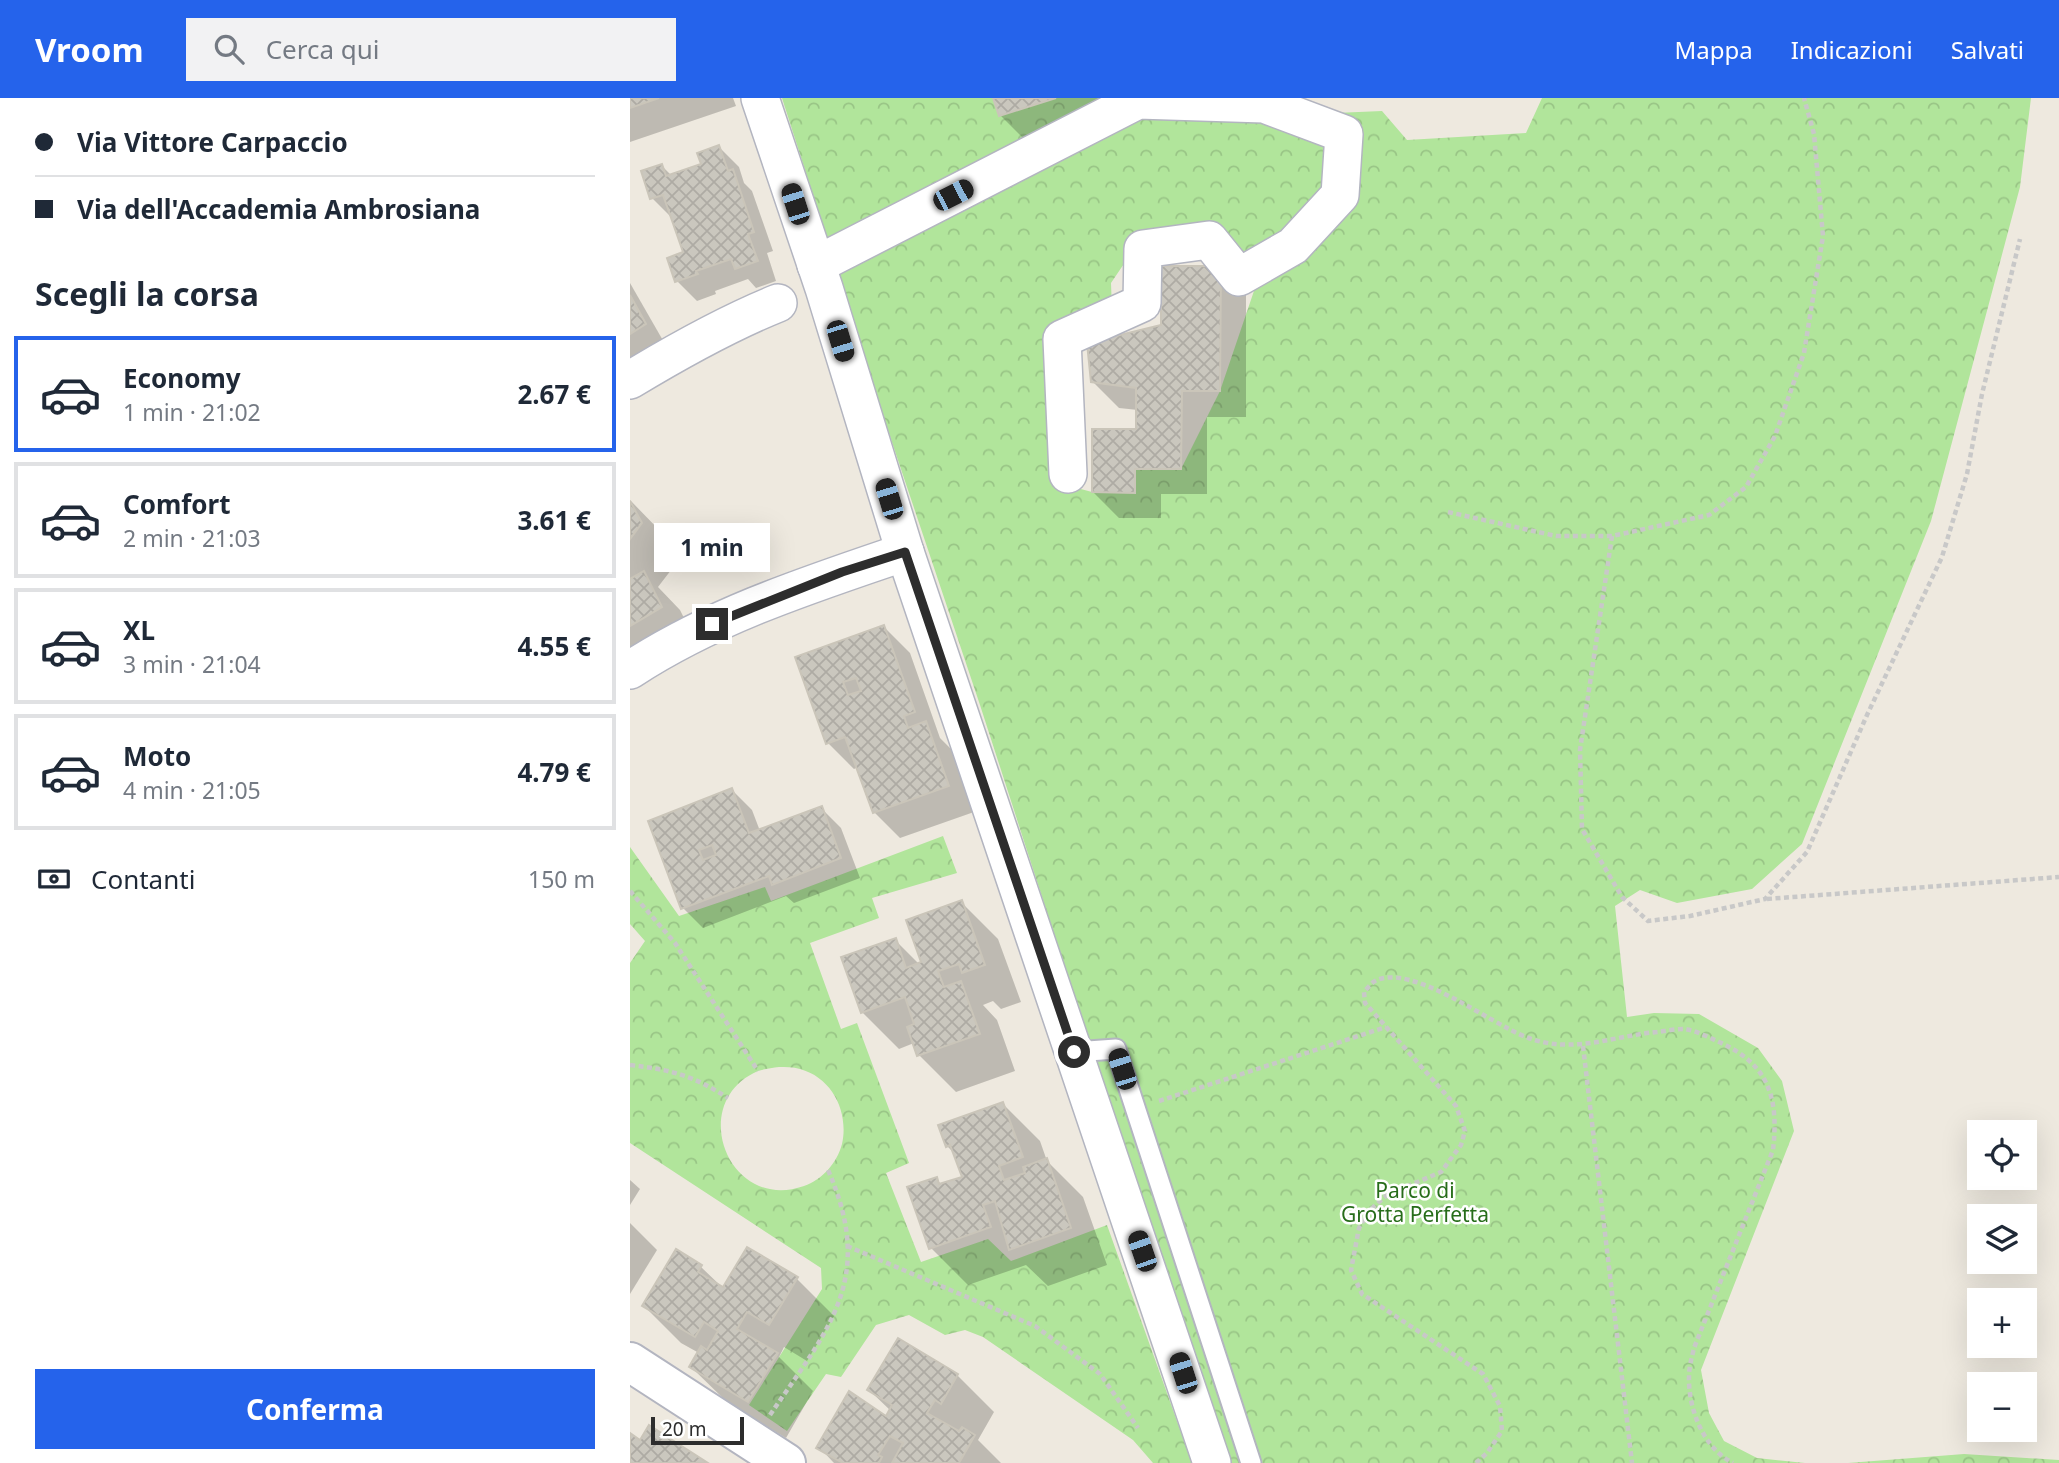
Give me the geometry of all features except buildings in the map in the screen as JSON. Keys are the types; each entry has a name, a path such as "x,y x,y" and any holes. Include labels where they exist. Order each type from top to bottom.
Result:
{"street":[{"path":"760,98 816,265 905,552 1212,1463"},
{"path":"816,265 1139,99 1264,104 1344,134 1340,195 1293,246 1239,277 1209,240 1143,249 1142,303 1062,339 1068,474"},
{"path":"630,380 730,323 778,303"},
{"path":"630,670 660,650 725,618 842,572 905,552"},
{"path":"630,1362 786,1463"}],"lane":[{"path":"1074,1052 1116,1049 1251,1463"}],"path":[{"path":"1448,512 1556,536 1612,536 1709,515 1746,487 1776,436 1804,353 1823,236 1814,134 1804,98"},
{"path":"1765,899 1807,852 1867,715 1942,558 1967,474 1982,394 2020,239"},
{"path":"1612,536 1580,750 1582,830 1622,897 1648,921 1690,916 1765,899 2059,877"},
{"path":"630,891 675,943 758,1071"},
{"path":"1476,1463 1487,1453 1502,1431 1500,1406 1483,1374 1362,1294 1351,1270 1359,1228 1370,1210 1387,1195 1441,1172 1461,1145 1465,1132 1456,1106 1365,1003 1364,992 1376,980 1406,979 1423,983 1527,1038 1583,1046 1684,1029 1739,1051 1762,1073 1772,1100 1775,1126 1773,1150 1694,1348 1689,1376 1691,1398 1704,1436 1720,1456 1733,1463"},
{"path":"1135,1109 1386,1027"},
{"path":"1583,1046 1632,1463"},
{"path":"630,1065 666,1069 697,1079 728,1098"},
{"path":"753,1441 824,1336 845,1286 847,1246 842,1210 828,1170"},
{"path":"847,1246 1035,1326 1100,1374 1138,1428"}],"green space":[{"path":"782,98 993,98 999,116 1056,98 1122,98 829,245"},
{"name":"Parco di Grotta Perfetta","path":"1542,98 2031,98 2020,187 1931,521 1802,844 1752,889 1677,903 1640,890 1615,906 1627,1017 1654,1013 1699,1014 1758,1048 1782,1081 1794,1131 1701,1370 1709,1413 1724,1441 1757,1458 1805,1463 1225,1463 980,705 835,272 1135,113 1264,112 1337,137 1336,193 1235,266 1140,240 1111,283 1112,310 1054,339 1062,484 1092,492 1135,493 1135,469 1181,469 1220,391 1256,285 1344,197 1335,113 1382,111 1407,140 1526,133"},
{"path":"943,836 957,873 872,898 879,918 810,943 841,1029 857,1023 909,1163 886,1173 921,1262 988,1239 1011,1261 1107,1225 1192,1463 1153,1463 1133,1440 983,1337 965,1330 945,1335 909,1315 876,1325 841,1377 826,1374 787,1431 749,1405 822,1289 821,1268 630,1143 630,963 645,941 630,924 630,847 679,916 765,887 771,901","holes":["781,1067 797,1068 812,1074 830,1089 840,1109 844,1132 836,1158 823,1175 804,1186 777,1190 755,1184 737,1170 726,1150 721,1128 724,1106 736,1086 758,1071"]},
{"path":"1964,1454 2059,1460 2059,1463 1848,1463"}],"route":[{"path":"712,624 842,572 905,552 1074,1052"}]}
